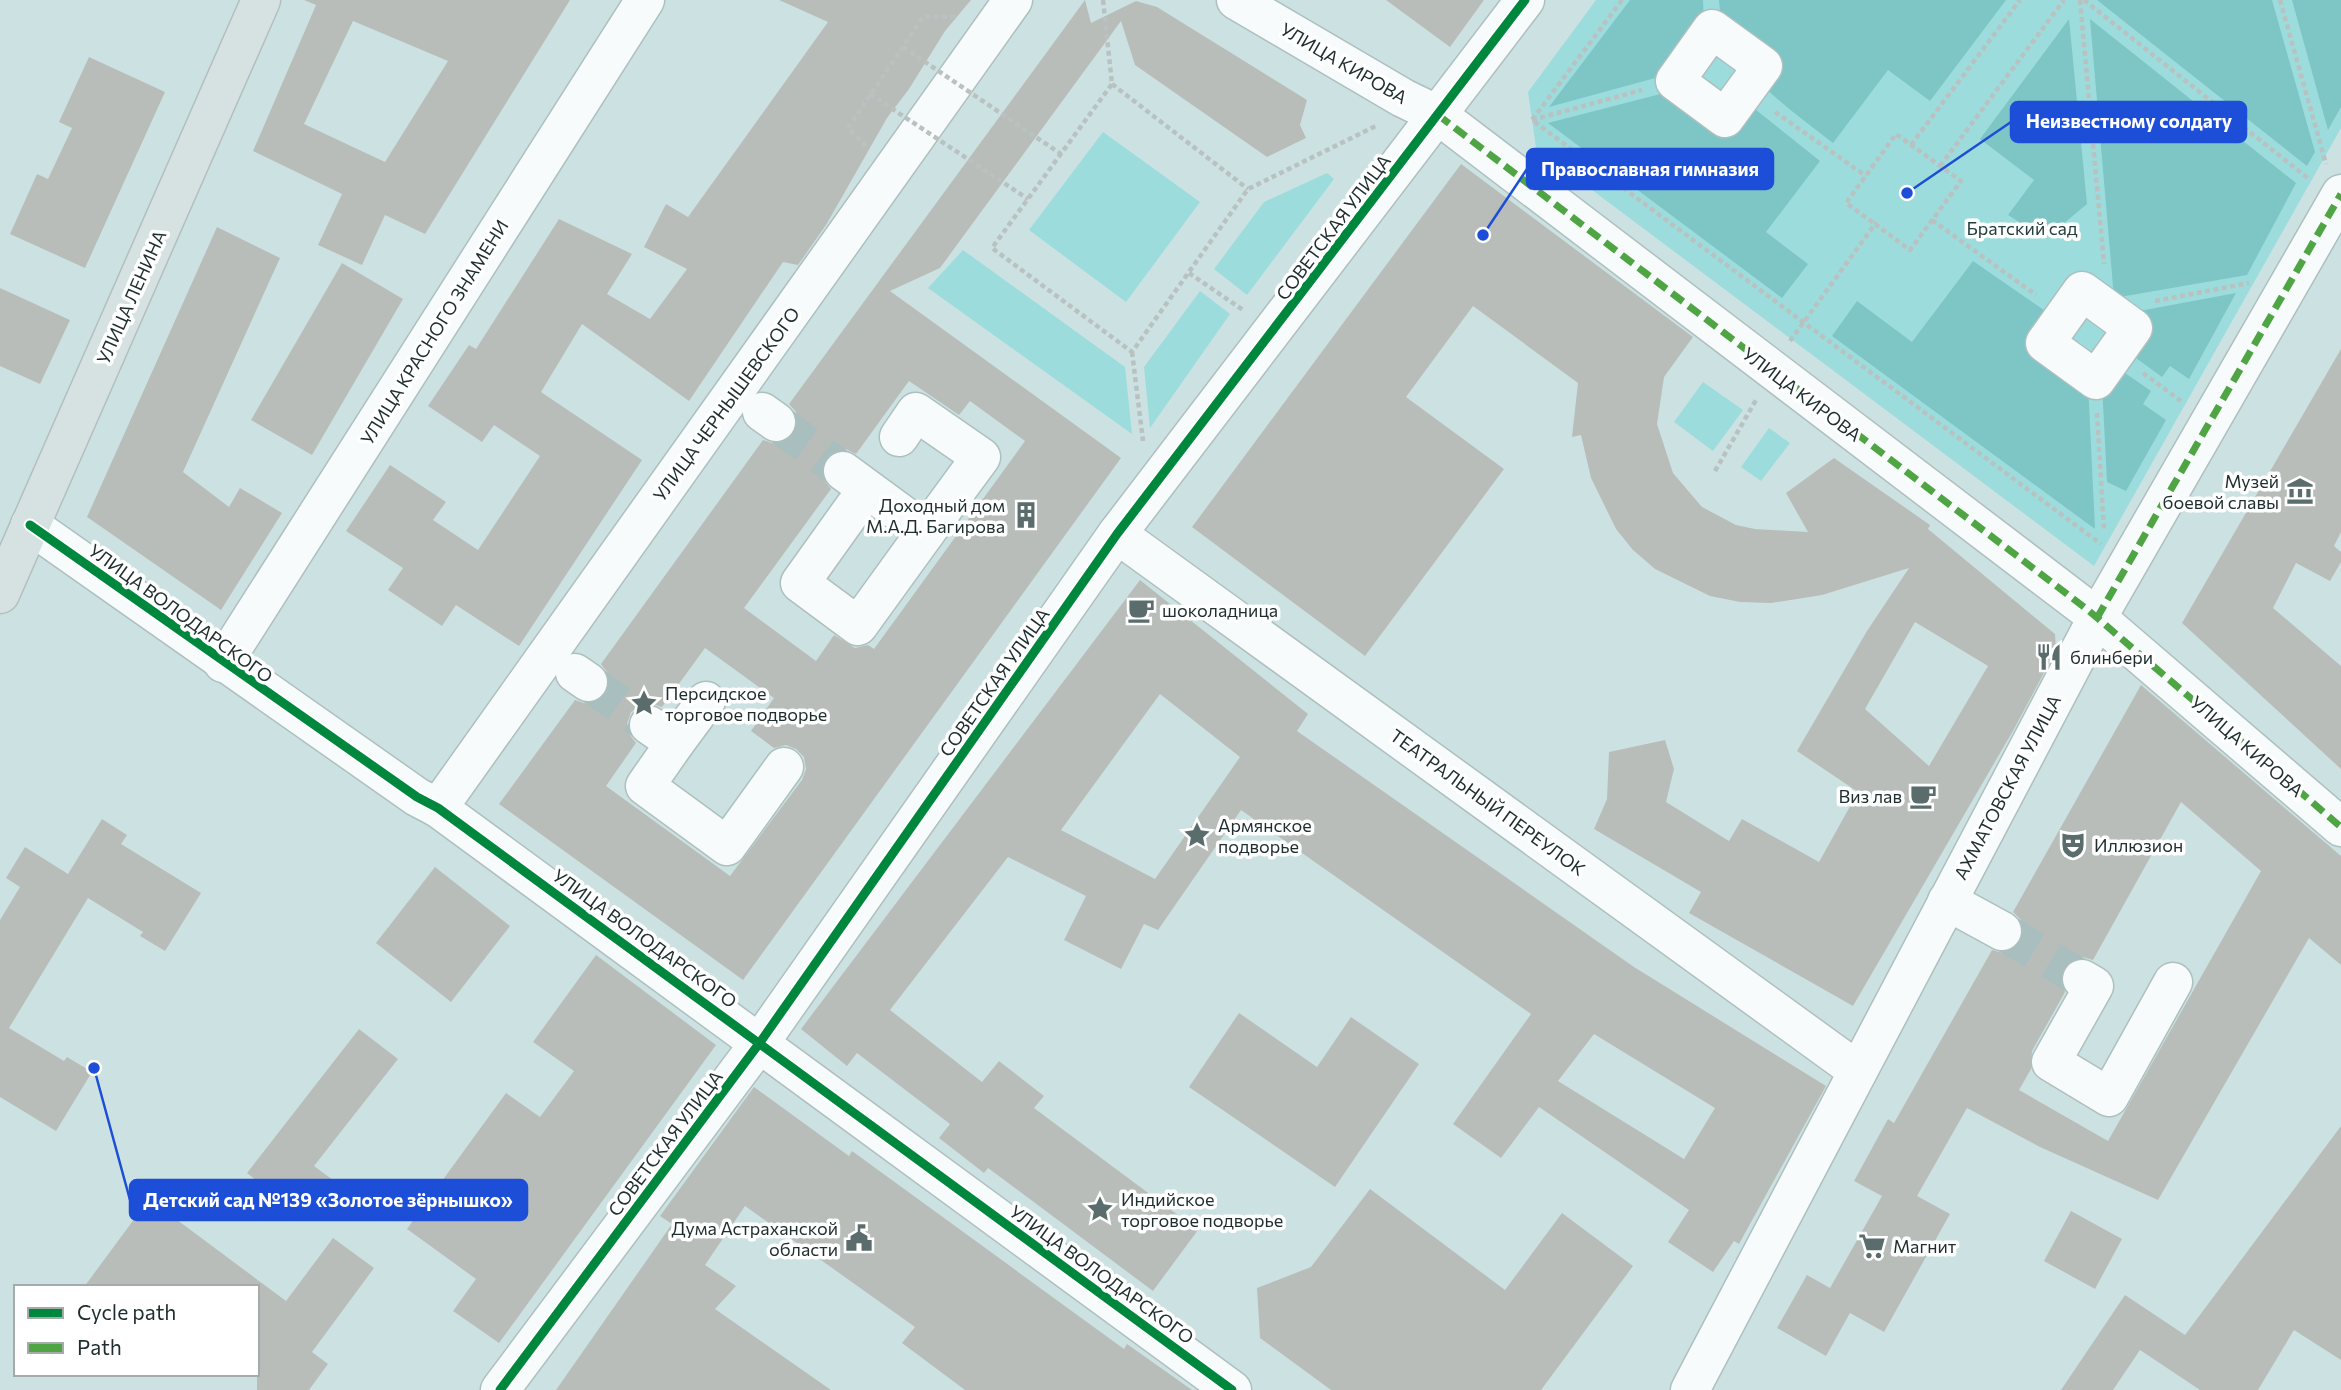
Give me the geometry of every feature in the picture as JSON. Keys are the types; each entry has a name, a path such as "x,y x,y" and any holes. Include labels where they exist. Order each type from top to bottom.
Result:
{"main road":[{"name":"УЛИЦА ЛЕНИНА","path":"0,594 261,0"}],"street":[{"name":"УЛИЦА КРАСНОГО ЗНАМЕНИ","path":"223,663 645,0"},
{"name":"УЛИЦА ЧЕРНЫШЕВСКОГО","path":"439,808 1013,0"},
{"name":"УЛИЦА КИРОВА","path":"1236,0 1403,98 1438,115 1782,356 2097,618 2341,827"},
{"name":"СОВЕТСКАЯ УЛИЦА","path":"500,1390 761,1041 1117,534 1525,0"},
{"path":"1712,29 1763,66 1725,118 1675,82 1712,29"},
{"name":"АХМАТОВСКАЯ УЛИЦА","path":"1690,1390 2097,618 2339,197"},
{"path":"2082,291 2133,328 2105,366 2045,344 2064,316 2082,291"},
{"path":"898,437 916,412 981,457 858,626 800,583 849,489 926,532"},
{"name":"УЛИЦА ВОЛОДАРСКОГО","path":"30,525 223,663 417,797 439,808 761,1041 1232,1390"},
{"name":"ТЕАТРАЛЬНЫЙ ПЕРЕУЛОК","path":"1117,534 1858,1071"},
{"path":"706,701 662,734 645,786 727,846 784,767"},
{"path":"1947,901 2002,931"},
{"path":"2082,979 2094,986 2050,1062 2109,1097 2173,982"}],"path":[{"path":"1103,0 1112,84 992,248 1132,352"},
{"path":"1532,120 1622,0"},
{"path":"1911,145 2020,0"},
{"path":"1940,166 2064,0"},
{"path":"2082,0 2339,197"},
{"path":"2082,0 2108,310 2295,274"},
{"path":"2280,0 2339,197"},
{"path":"848,128 923,17 963,17"},
{"path":"903,47 1061,154"},
{"path":"1532,120 1675,82"},
{"path":"1112,84 1248,189"},
{"path":"1745,91 1866,176"},
{"path":"870,94 1028,199"},
{"path":"1144,454 1132,352 1248,189 1387,120"},
{"path":"1532,120 2105,547 2105,366 2210,422"},
{"path":"1896,134 1911,145 1961,181 1910,250 1846,203 1896,134"},
{"path":"1932,220 2064,316"},
{"path":"1715,471 1803,323 1875,224"},
{"path":"1189,273 1250,315"}],"green space":[{"name":"Братский сад","path":"1596,0 2341,0 2341,128 2094,566 1536,148 1528,92"},
{"path":"1103,132 1200,202 1126,302 1029,230"},
{"path":"1327,173 1334,179 1247,295 1214,269 1264,202"},
{"path":"963,250 1125,367 1132,434 928,288"},
{"path":"1200,291 1230,314 1150,428 1144,367"},
{"path":"1703,382 1743,410 1713,451 1674,422"},
{"path":"1769,428 1790,443 1761,481 1741,467"}],"shaded area":[{"path":"1630,0 1703,0 1704,26 1670,74 1549,107"},
{"path":"1719,0 2006,0 1930,101 1888,70 1833,143 1777,99 1744,64 1731,45"},
{"path":"2097,0 2272,0 2315,152 2307,166"},
{"path":"2292,0 2341,0 2341,107 2328,130"},
{"path":"2069,19 2087,204 2045,239 2008,215 2034,180 1980,139"},
{"path":"2090,19 2296,183 2247,275 2114,298"},
{"path":"1672,91 1746,102 1820,161 1766,232 1808,264 1782,298 1548,123"},
{"path":"1973,261 2054,317 2088,383 2095,529 1832,336 1857,301 1912,342"},
{"path":"2236,293 2189,379 2170,366 2162,377 2125,350 2123,314"},
{"path":"2115,366 2151,391 2143,404 2166,420 2126,491 2107,482 2102,384"}],"building":[{"path":"304,0 570,0 425,234 385,215 362,265 318,245 342,194 253,151 316,5","holes":["353,21 448,61 385,162 304,124"]},
{"path":"779,0 971,0 945,31 909,89 887,118 826,225 798,265 783,262 689,401 582,324 541,392 642,460 519,646 456,605 442,626 388,590 403,568 346,531 390,465 446,502 433,520 478,550 540,456 494,425 482,442 428,406 469,345 476,349 559,219 632,254 607,294 650,319 687,269 644,247 666,204 688,217 828,22"},
{"path":"1085,0 1091,23 1136,1 1157,7 1307,100 1300,125 1306,138 1267,157 1135,65 1121,21 940,268 890,291 1121,458 743,980 499,804 575,700 587,704 606,695 610,683 601,664 763,440 775,444 784,442 793,435 798,423 796,412 789,404","holes":["909,381 959,415 970,401 1025,441 874,649 868,645 855,648 834,635 816,661 744,608 831,489 823,479 821,468 825,459 835,451 846,449 856,454","705,648 774,698 751,731 774,748 786,745 796,749 804,757 806,769 802,780 730,876 606,786 636,743 627,724 631,712 650,703 662,707"]},
{"path":"1386,0 1484,0 1450,47"},
{"path":"89,57 165,92 85,268 10,234 37,174 48,179 72,128 59,122"},
{"path":"1461,164 1693,337 1664,377 1657,424 1673,473 1702,507 1736,525 1755,529 1808,532 1786,493 1834,458 1930,525 1928,529 2055,634 2056,650 2014,729 1853,1006 1689,913 1701,892 1594,829 1607,799 1609,752 1665,740 1674,769 1666,802 1729,841 1742,819 1819,862 1858,792 1797,751 1867,631 1909,568 1822,595 1771,603 1740,602 1710,596 1655,569 1633,550 1616,529 1591,478 1581,435 1572,437 1578,383 1473,306 1406,397 1504,469 1365,656 1192,527","holes":["1915,622 1988,666 1929,766 1865,709"]},
{"path":"217,227 280,258 183,472 229,507 240,488 282,513 221,610 87,517"},
{"path":"342,263 403,299 312,455 251,420"},
{"path":"0,288 70,320 40,384 0,366"},
{"path":"2341,349 2341,532 2334,546 2341,552 2341,562 2330,581 2296,563 2273,608 2341,666 2341,769 2182,623"},
{"path":"1140,580 1308,714 1297,731 1634,967 1826,1086 1739,1244 1734,1241 1713,1272 1668,1242 1689,1210 1539,1107 1501,1158 1453,1124 1531,1014 1241,810 1158,930 1144,924 1121,969 1064,940 1086,896 1008,857 890,1010 982,1082 999,1061 1044,1096 1034,1108 1198,1230 1153,1291 988,1168 984,1173 939,1138 950,1124 857,1053 847,1066 801,1029","holes":["1160,694 1240,757 1155,879 1061,830","1594,1034 1715,1108 1684,1159 1558,1081"]},
{"path":"2141,685 2341,856 2341,965 2309,938 2158,1200 2040,1147 1967,1108 1917,1196 1950,1214 1884,1332 1850,1313 1826,1356 1777,1328 1807,1275 1830,1288 1882,1196 1854,1181 1888,1119 1894,1123 1992,950 2003,953 2013,950 2021,942 2024,930 2021,920 2013,912","holes":["2181,802 2261,871 2108,1141 2019,1090 2031,1069 2032,1051 2065,992 2060,980 2063,969 2072,960 2083,957 2093,960"]},
{"path":"102,819 127,835 121,844 201,893 165,951 140,936 143,932 88,898 9,1028 64,1061 67,1057 92,1072 56,1131 0,1097 0,920 20,887 6,878 25,847 68,874"},
{"path":"435,867 510,926 451,1002 376,943"},
{"path":"596,955 716,1045 499,1343 453,1311 476,1279 407,1229 506,1093 540,1117 574,1071 533,1042"},
{"path":"1239,1013 1317,1067 1351,1017 1419,1064 1335,1187 1189,1087"},
{"path":"359,1029 398,1059 314,1166 337,1183 308,1220 247,1173"},
{"path":"754,1087 849,1156 852,1151 1124,1349 1127,1344 1192,1390 965,1390 902,1343 915,1327 745,1206 705,1265 736,1286 715,1309 831,1390 556,1390 672,1224 660,1216"},
{"path":"2341,1126 2341,1360 2294,1330 2258,1390 2200,1390 2140,1350 2113,1390 2061,1390 2125,1295 2185,1335"},
{"path":"1370,1189 1505,1290 1562,1213 1633,1266 1541,1390 1331,1390 1260,1338 1257,1288 1311,1267"},
{"path":"149,1199 286,1301 333,1238 374,1268 312,1352 328,1364 309,1390 257,1390 259,1285 85,1285"},
{"path":"2071,1211 2122,1239 2095,1289 2044,1261"}],"tunnel":[{"path":"776,422 843,471"},
{"path":"588,682 649,725"},
{"path":"2002,931 2082,979"}],"marked path":[{"path":"1438,115 2088,610 2341,827"},
{"path":"2097,618 2341,194"}],"cycle path":[{"path":"500,1390 761,1041 1117,534 1525,0"},
{"path":"30,525 417,797 438,808 1232,1390"}],"place":[{"name":"Неизвестному солдату","path":"1907,193"},
{"name":"Православная гимназия","path":"1483,235"},
{"name":"Музей боевой славы","path":"2300,491"},
{"name":"Доходный дом М.А.Д. Багирова","path":"1026,515"},
{"name":"шоколадница","path":"1141,610"},
{"name":"блинбери","path":"2049,657"},
{"name":"Персидское торговое подворье","path":"644,703"},
{"name":"Виз лав","path":"1923,796"},
{"name":"Армянское подворье","path":"1197,835"},
{"name":"Иллюзион","path":"2073,845"},
{"name":"Детский сад №139 «Золотое зёрнышко»","path":"94,1068"},
{"name":"Индийское торговое подворье","path":"1100,1209"},
{"name":"Дума Астраханской области","path":"859,1238"},
{"name":"Магнит","path":"1872,1246"}]}
